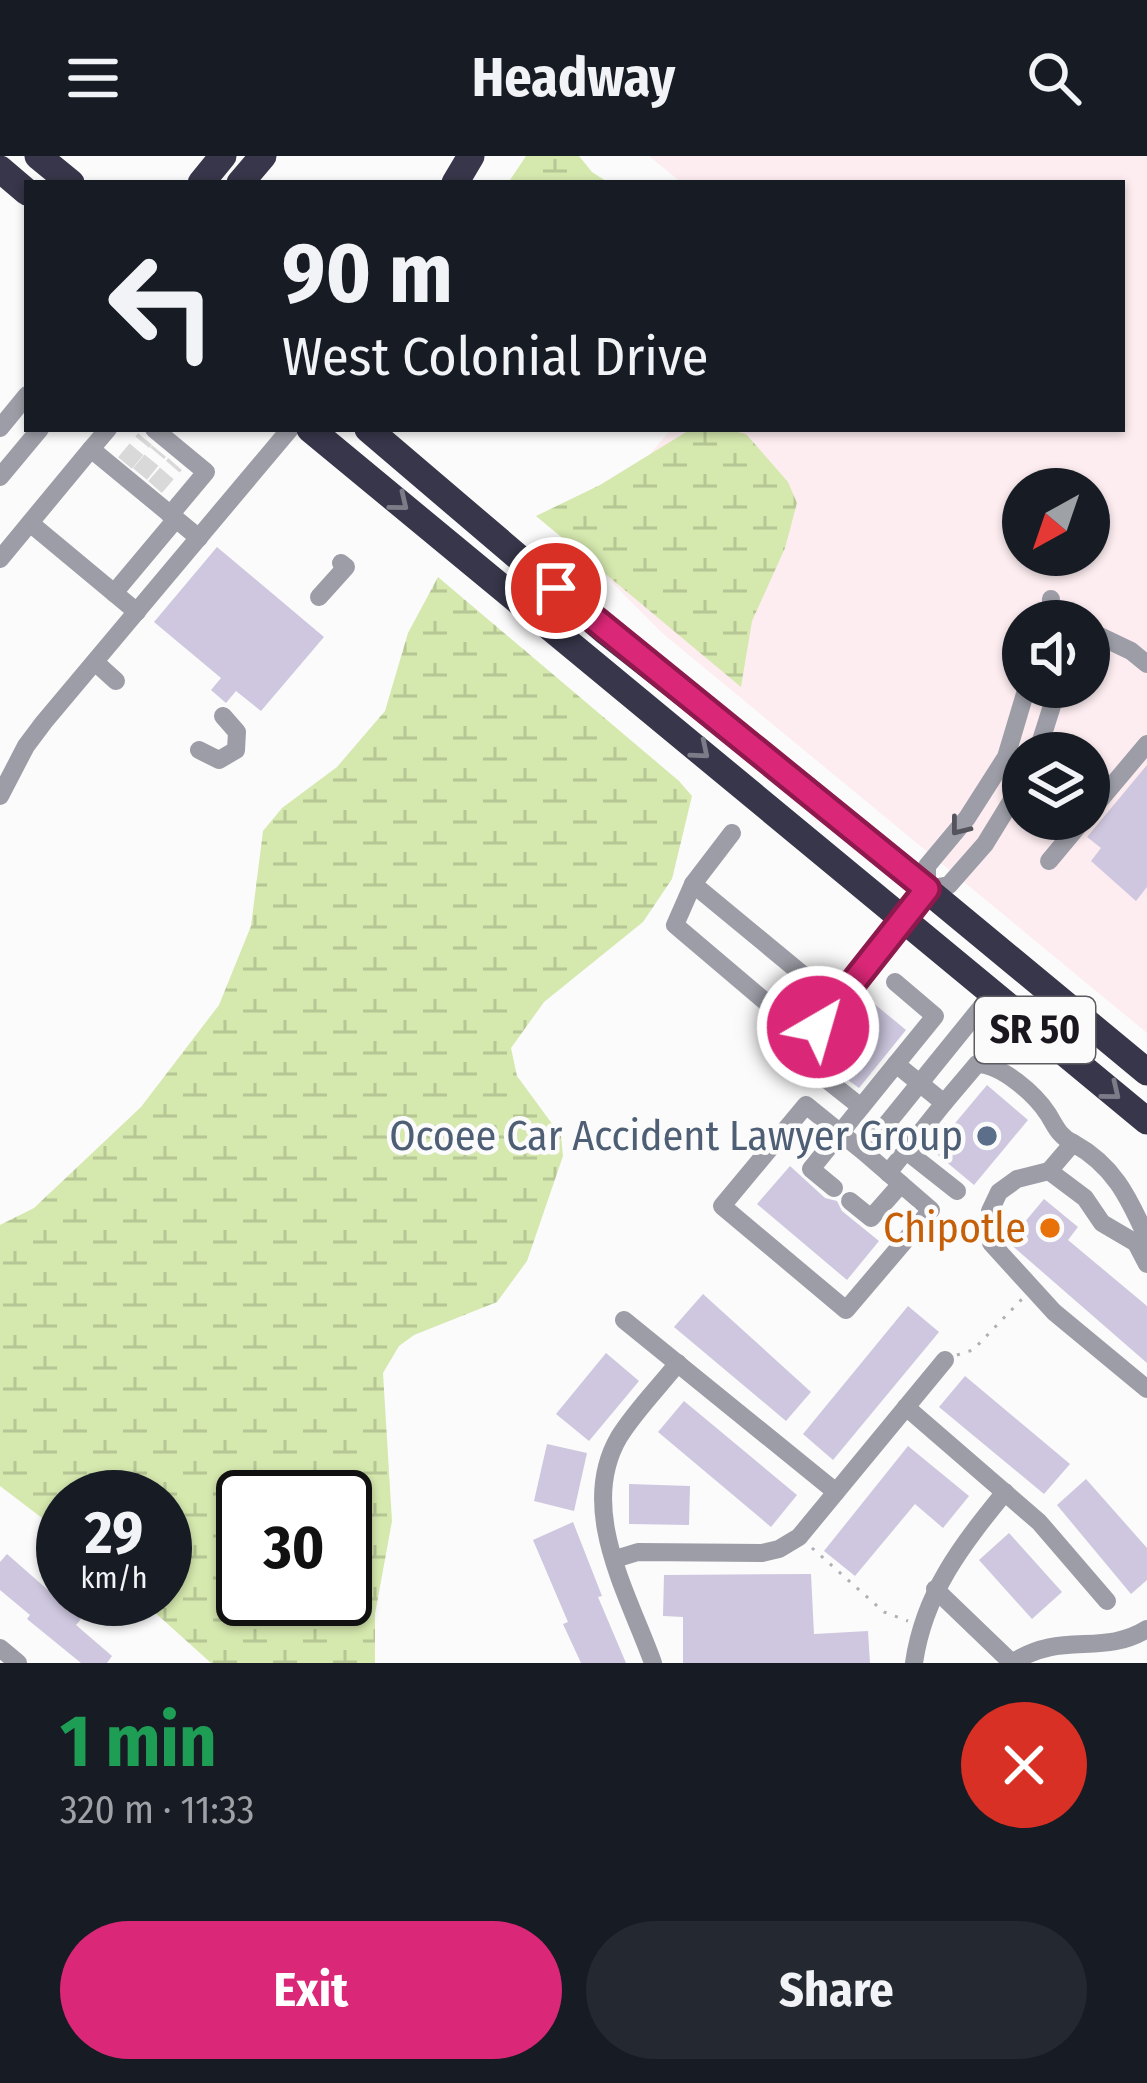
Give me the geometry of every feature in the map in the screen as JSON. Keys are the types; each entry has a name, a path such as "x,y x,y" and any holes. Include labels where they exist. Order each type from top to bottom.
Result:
{"highway":[{"path":"38,156 67,180"},
{"path":"203,180 223,156"},
{"path":"242,180 262,156"},
{"path":"0,170 24,190"},
{"name":"SR 50","path":"314,432 1147,1121"},
{"name":"SR 50","path":"372,432 644,663 1147,1072"},
{"path":"392,432 447,495"}],"street":[{"path":"0,428 24,399"},
{"path":"0,477 38,432"},
{"path":"0,559 105,432"},
{"path":"0,796 26,746 95,662 127,634 137,612 199,538 226,518 288,432"},
{"path":"114,593 206,472 162,444"},
{"path":"92,448 136,479 199,538"},
{"path":"30,523 137,612"},
{"path":"319,598 346,567 341,562"},
{"path":"1110,641 1147,664"},
{"path":"95,662 116,681"},
{"path":"799,1052 927,889 927,866 967,818 1006,757 1021,708"},
{"path":"199,750 219,760 236,750 237,732 223,716"},
{"path":"1110,785 1147,744"},
{"path":"927,889 950,884 1002,816"},
{"path":"733,832 693,884 675,925 774,1009 802,974"},
{"path":"1049,861 1064,840"},
{"path":"693,884 837,1003"},
{"path":"896,982 935,1016 811,1169 872,1218 905,1150 977,1064 994,1066 1045,1109 1061,1136 1118,1178 1143,1238 1147,1264"},
{"path":"865,1152 992,994"},
{"path":"896,1064 944,1103"},
{"path":"827,1080 861,1107"},
{"path":"806,1105 840,1132 931,1210 847,1310 722,1206 806,1105"},
{"path":"1073,1143 1049,1172 1006,1186 990,1211 991,1243 1054,1312 1147,1388"},
{"path":"905,1150 957,1191"},
{"path":"1049,1172 1085,1198 1102,1223 1143,1238"},
{"path":"624,1320 836,1492"},
{"path":"616,1559 638,1552 762,1553 800,1537 944,1360"},
{"path":"652,1663 602,1522 600,1493 616,1441 678,1363"},
{"path":"906,1407 1039,1522 1107,1601"},
{"path":"914,1663 921,1625 952,1557 1005,1492"},
{"path":"935,1589 1012,1663 1054,1643 1106,1653 1147,1629"},
{"path":"0,1648 18,1663"}],"path":[{"path":"944,1360 973,1349 1033,1288"},
{"path":"800,1537 884,1612 921,1625"}],"shaded area":[{"path":"649,156 1147,156 1147,1033 662,633 575,545 669,432 1125,432 1125,180 678,180"}],"green space":[{"path":"526,156 579,156 604,180 510,180"},
{"path":"686,432 746,434 788,482 797,503 785,548 752,621 741,687 536,516 600,485"},
{"path":"438,577 692,796 672,879 643,922 544,1002 511,1048 517,1076 561,1136 563,1156 527,1261 497,1302 414,1335 399,1346 383,1373 392,1521 375,1614 375,1663 211,1663 170,1626 192,1626 192,1470 36,1470 36,1513 0,1486 0,1225 34,1208 141,1107 219,1005 251,926 263,831 282,808 337,767 385,711 408,633"}],"building":[{"path":"217,547 324,637 261,711 236,691 226,703 211,690 221,678 154,622"},
{"path":"1147,765 1147,887 1136,901 1091,861 1101,848 1091,840 1110,840 1110,809"},
{"path":"872,1002 906,1030 859,1088 822,1061"},
{"path":"987,1085 1028,1120 974,1185 932,1150 942,1138 937,1134 945,1123 951,1128"},
{"path":"790,1166 879,1241 847,1280 757,1204"},
{"path":"1044,1199 1078,1227 1068,1240 1147,1306 1147,1363 1008,1242"},
{"path":"703,1294 811,1392 786,1421 674,1327"},
{"path":"908,1306 939,1332 833,1460 803,1434"},
{"path":"606,1353 639,1381 589,1441 556,1414"},
{"path":"965,1376 1070,1464 1044,1494 939,1407"},
{"path":"684,1401 797,1495 771,1527 658,1432"},
{"path":"547,1444 587,1453 574,1511 534,1501"},
{"path":"908,1446 969,1496 943,1528 915,1504 855,1576 824,1551"},
{"path":"1086,1479 1147,1548 1147,1580 1131,1594 1057,1505"},
{"path":"629,1484 690,1486 689,1525 629,1524"},
{"path":"573,1522 626,1663 581,1663 563,1624 568,1622 533,1540"},
{"path":"1009,1533 1062,1592 1032,1619 979,1560"},
{"path":"7,1554 36,1579 36,1626 77,1626 112,1656 107,1663 81,1663 27,1619 30,1615 0,1590 0,1562"},
{"path":"811,1574 814,1634 868,1631 870,1663 683,1663 683,1617 663,1616 664,1575"}],"tunnel":[{"path":"125,463 145,439"},
{"path":"140,474 159,451"},
{"path":"155,487 175,464"}],"place":[{"name":"Ocoee Car Accident Lawyer Group","path":"987,1136"},
{"name":"Chipotle","path":"1050,1228"}],"route":[{"path":"556,588 927,889 818,1027"}]}
